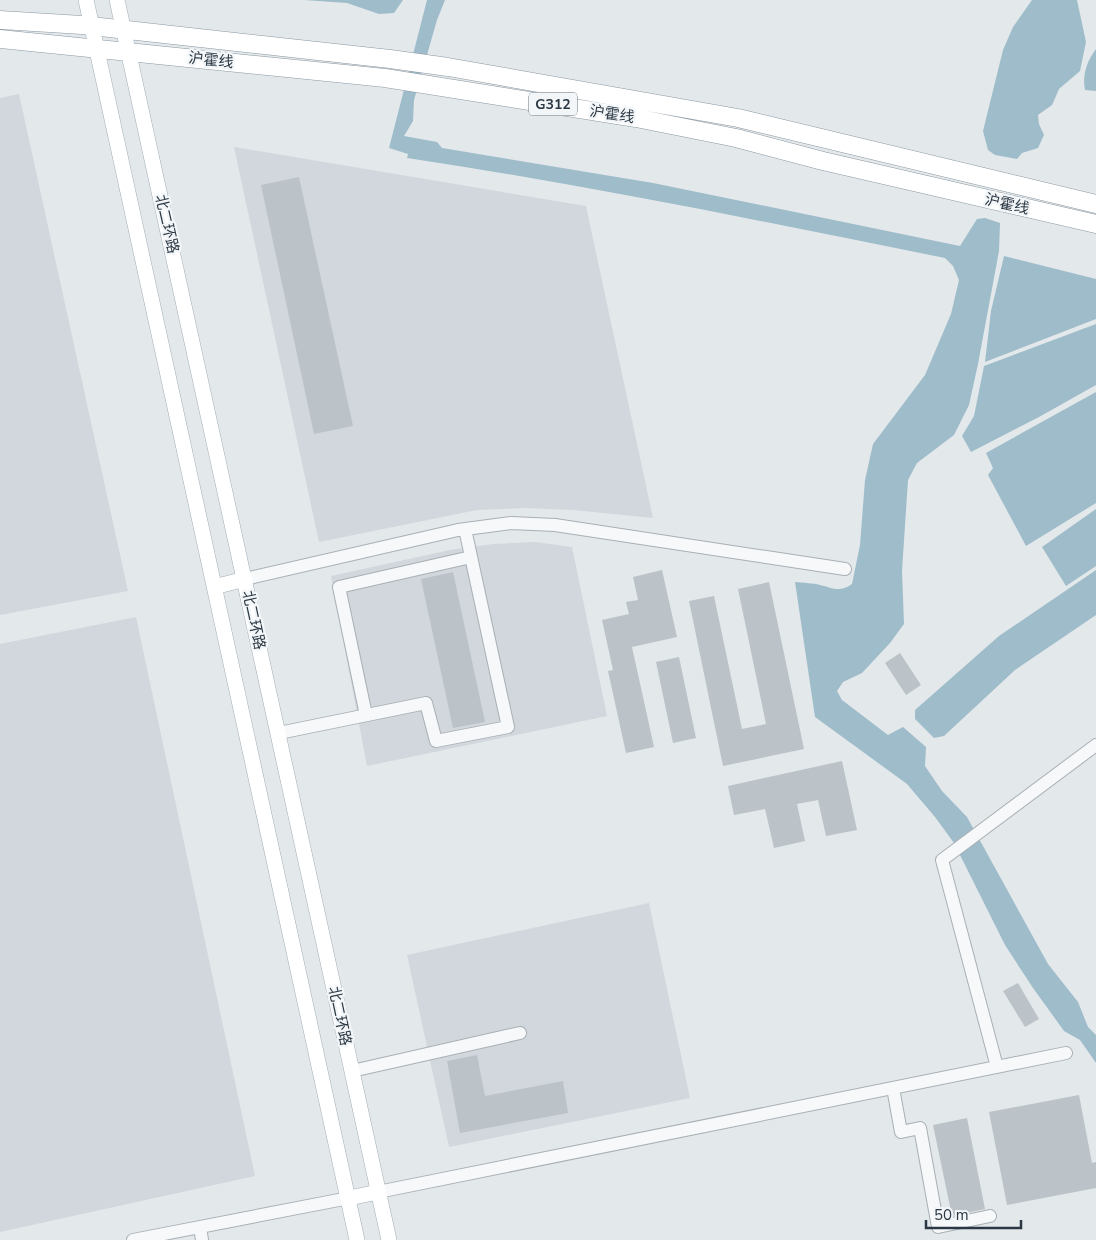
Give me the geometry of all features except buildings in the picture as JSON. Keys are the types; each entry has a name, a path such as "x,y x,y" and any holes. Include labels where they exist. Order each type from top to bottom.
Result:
{"highway":[{"name":"沪霍线","path":"0,20 92,26 390,59 738,118 1096,204"},
{"name":"沪霍线","path":"0,39 385,78 636,118 736,138 1096,224"}],"main road":[{"name":"北二环路","path":"86,0 358,1240"},
{"name":"北二环路","path":"117,0 389,1240"},
{"path":"214,587 245,580"},
{"path":"348,1198 378,1192"}],"street":[{"path":"245,580 465,529 510,523 555,525 845,569"},
{"path":"278,733 426,703 436,741 508,727 465,529"},
{"path":"366,715 339,587 471,557"},
{"path":"997,1067 942,860 1096,745"},
{"path":"352,1071 520,1033"},
{"path":"378,1192 1066,1053"},
{"path":"893,1088 901,1132 920,1128 938,1227 990,1216"},
{"path":"133,1240 348,1198"},
{"path":"200,1227 202,1240"}],"shaded area":[{"path":"19,94 128,591 0,615 0,98"},
{"path":"234,147 586,206 653,518 573,510 525,508 477,510 319,542"},
{"path":"535,542 572,547 607,716 367,766 331,576 450,550 493,544"},
{"path":"136,617 255,1176 0,1232 0,644"},
{"path":"649,903 690,1098 449,1147 407,955"}],"water":[{"path":"304,0 403,0 394,13 379,14 347,3"},
{"path":"427,0 445,0 437,20 414,100 413,121 404,136 437,142 442,148 653,183 960,246 977,219 985,218 1000,223 999,251 969,405 954,435 917,463 908,480 902,571 904,624 890,643 862,673 843,682 837,691 842,700 888,735 903,727 926,747 925,766 942,791 967,817 1048,964 1078,1002 1088,1027 1096,1035 1096,1063 1080,1040 1064,1031 1033,988 1005,945 954,843 935,817 907,784 815,717 795,582 836,589 852,584 860,545 865,480 873,444 925,375 951,314 959,280 953,266 945,258 744,218 610,192 407,158 408,154 389,148"},
{"path":"1032,0 1077,0 1086,42 1080,71 1059,89 1052,105 1038,115 1039,124 1044,135 1038,148 1022,153 1017,159 995,155 988,150 983,131 1003,50 1013,27"},
{"path":"1096,49 1096,91 1085,90 1086,68"},
{"path":"1004,256 1096,279 1096,319 985,362 991,311"},
{"path":"1096,324 1096,385 971,452 962,436 974,416 984,366"},
{"path":"1096,392 1096,503 1026,546 988,475 993,468 986,453"},
{"path":"1096,509 1096,566 1066,586 1042,547"},
{"path":"1096,570 1096,615 1015,670 944,736 934,738 915,719 915,710 999,636"}]}
